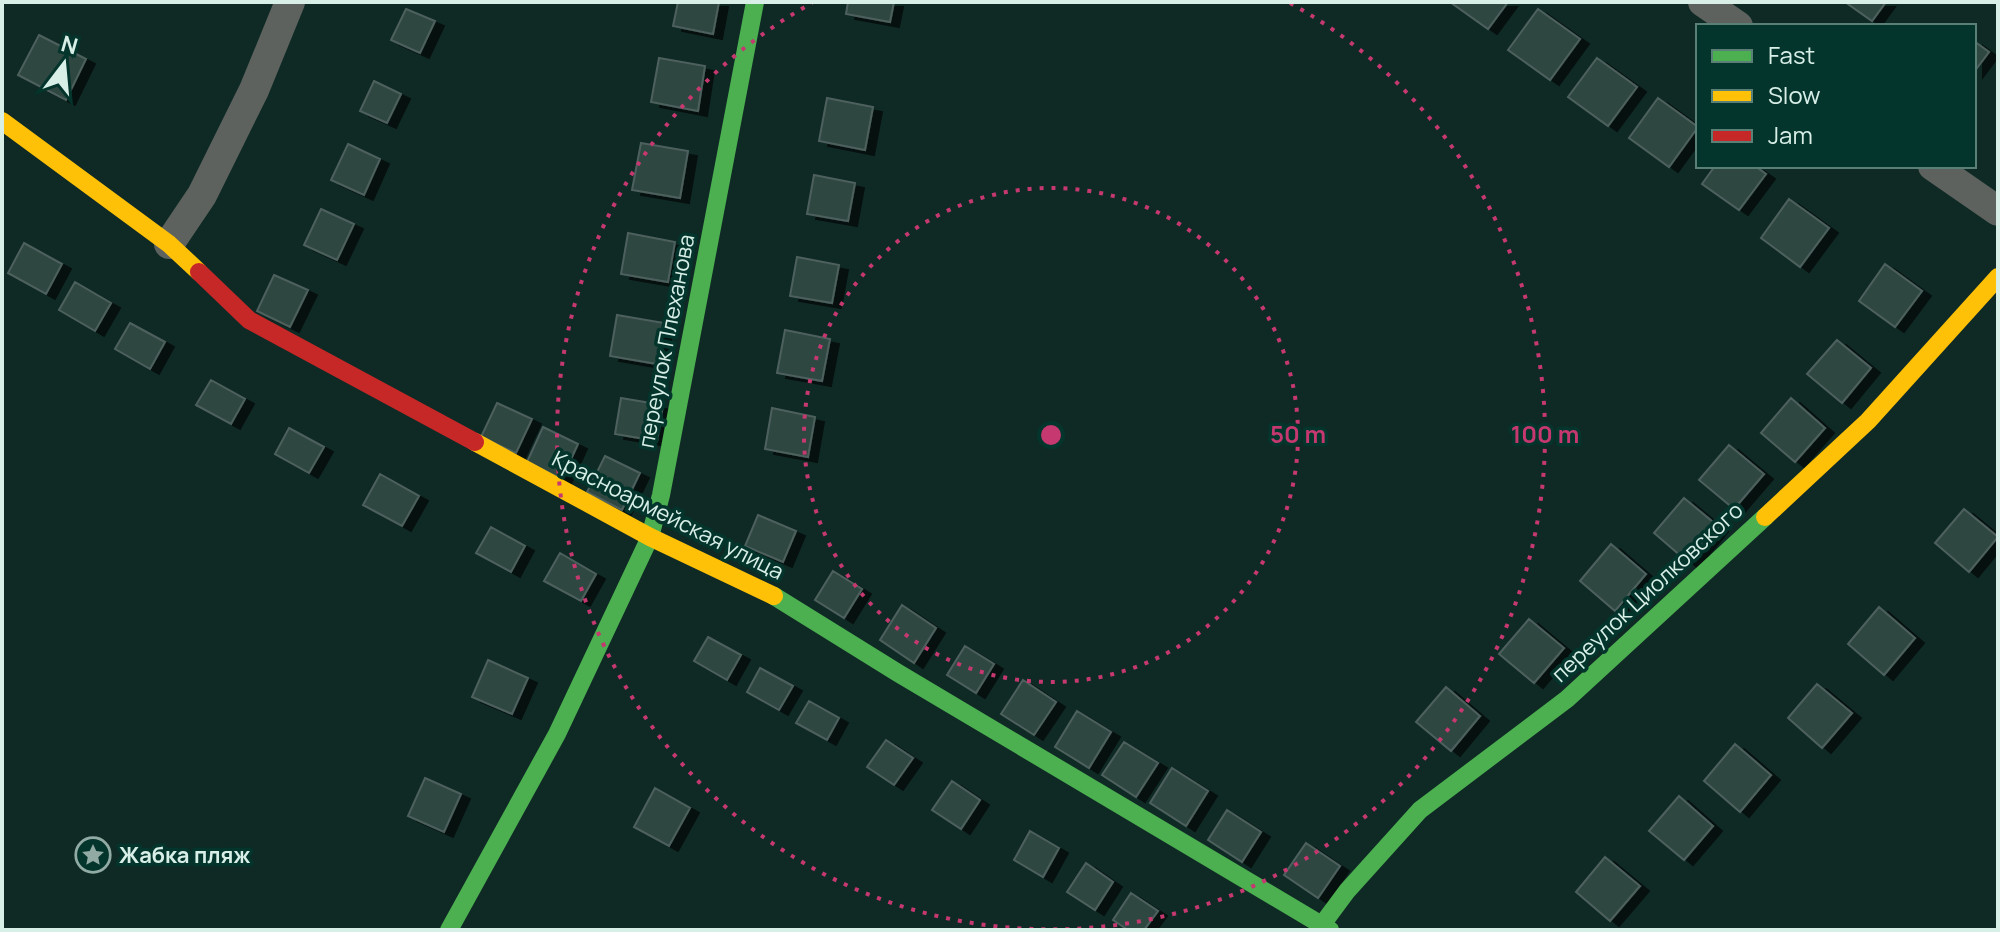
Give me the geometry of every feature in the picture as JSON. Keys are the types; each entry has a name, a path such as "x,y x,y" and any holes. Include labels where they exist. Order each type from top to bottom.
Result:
{"street":[{"path":"169,244 202,195 254,90 290,2"},
{"name":"переулок Плеханова","path":"449,930 557,734 650,537 661,495 755,2"},
{"path":"1703,2 1735,24"},
{"name":"Красноармейская улица","path":"2,121 169,244 249,320 650,537 770,593 1323,928"},
{"path":"1936,168 1998,211"},
{"name":"переулок Циолковского","path":"1323,928 1347,891 1420,810 1567,699 1757,524 1868,421 1998,277"}],"building":[{"path":"678,2 719,2 713,34 673,26"},
{"path":"848,2 894,2 890,22 846,14"},
{"path":"1450,2 1508,2 1488,29"},
{"path":"1845,2 1886,2 1872,21"},
{"path":"406,9 435,21 420,53 391,40"},
{"path":"1538,9 1580,39 1550,80 1508,50"},
{"path":"39,35 86,59 66,100 18,75"},
{"path":"1976,42 1989,52 1976,69"},
{"path":"659,58 705,66 698,111 651,102"},
{"path":"1597,58 1637,87 1608,126 1568,97"},
{"path":"374,81 401,94 387,123 360,111"},
{"path":"827,98 873,107 865,150 819,141"},
{"path":"1658,98 1696,126 1669,167 1629,138"},
{"path":"641,143 688,151 680,198 632,190"},
{"path":"348,144 380,159 364,195 331,180"},
{"path":"1714,168 1758,168 1766,174 1739,210 1702,184"},
{"path":"814,175 855,183 848,221 807,214"},
{"path":"1789,199 1829,228 1800,267 1761,238"},
{"path":"321,209 354,224 337,260 304,245"},
{"path":"628,233 675,242 668,282 621,274"},
{"path":"24,243 62,264 46,294 8,273"},
{"path":"797,257 839,265 832,303 790,296"},
{"path":"1885,264 1922,291 1895,327 1859,301"},
{"path":"274,275 308,290 290,327 257,311"},
{"path":"75,282 111,303 95,331 59,310"},
{"path":"617,315 664,323 657,364 610,356"},
{"path":"130,323 165,342 150,369 115,349"},
{"path":"785,330 830,339 822,381 777,373"},
{"path":"1837,340 1871,368 1842,403 1807,374"},
{"path":"211,380 245,399 231,424 196,405"},
{"path":"621,398 663,405 657,441 615,434"},
{"path":"1791,398 1825,428 1795,462 1761,433"},
{"path":"497,403 532,419 516,453 481,437"},
{"path":"772,408 815,417 808,457 765,449"},
{"path":"543,427 578,444 562,479 527,462"},
{"path":"289,428 324,447 309,473 275,454"},
{"path":"1729,445 1764,474 1734,509 1699,480"},
{"path":"605,456 640,473 622,510 587,492"},
{"path":"380,474 419,496 402,526 363,505"},
{"path":"1684,498 1719,527 1689,563 1654,533"},
{"path":"1964,509 1998,537 1969,572 1935,543"},
{"path":"758,515 796,531 783,562 745,546"},
{"path":"491,527 525,546 511,572 476,553"},
{"path":"1611,544 1646,574 1615,611 1580,581"},
{"path":"560,553 596,574 581,601 544,581"},
{"path":"833,571 862,589 844,618 815,600"},
{"path":"902,605 936,628 914,663 880,640"},
{"path":"1879,607 1915,638 1884,675 1848,644"},
{"path":"1529,619 1564,648 1534,683 1499,654"},
{"path":"708,637 741,655 727,680 694,661"},
{"path":"965,646 994,664 976,693 947,675"},
{"path":"488,660 528,678 512,714 472,697"},
{"path":"760,668 793,686 779,710 747,692"},
{"path":"1023,680 1056,702 1034,735 1001,714"},
{"path":"1817,684 1852,713 1822,748 1788,718"},
{"path":"1446,687 1480,716 1451,751 1416,722"},
{"path":"809,701 839,718 827,740 796,723"},
{"path":"1077,711 1111,732 1089,768 1055,747"},
{"path":"886,740 913,758 894,785 867,767"},
{"path":"1124,742 1158,763 1136,797 1102,775"},
{"path":"1735,744 1771,775 1740,812 1704,781"},
{"path":"1172,768 1208,791 1186,826 1150,803"},
{"path":"425,778 461,794 444,832 408,816"},
{"path":"952,781 980,800 961,829 932,810"},
{"path":"655,788 690,808 669,846 634,827"},
{"path":"1679,796 1713,826 1684,860 1649,831"},
{"path":"1227,810 1261,832 1242,862 1208,840"},
{"path":"1030,831 1059,848 1043,877 1014,860"},
{"path":"1306,843 1340,866 1318,898 1284,875"},
{"path":"1605,857 1640,886 1610,921 1576,892"},
{"path":"1086,863 1113,882 1095,910 1067,892"},
{"path":"1131,893 1158,911 1144,930 1128,930 1113,920"}],"traffic: fast":[{"path":"449,930 557,734 650,537 661,495 755,2"},
{"path":"1318,930 1347,891 1420,810 1567,699 1765,517"},
{"path":"774,596 1330,930"}],"traffic: slow":[{"path":"2,121 169,244 199,272"},
{"path":"1765,517 1868,421 1998,277"},
{"path":"475,442 650,537 774,596"}],"traffic: jam":[{"path":"199,272 249,320 475,442"}],"place":[{"name":"Жабка пляж","path":"93,855"}]}
